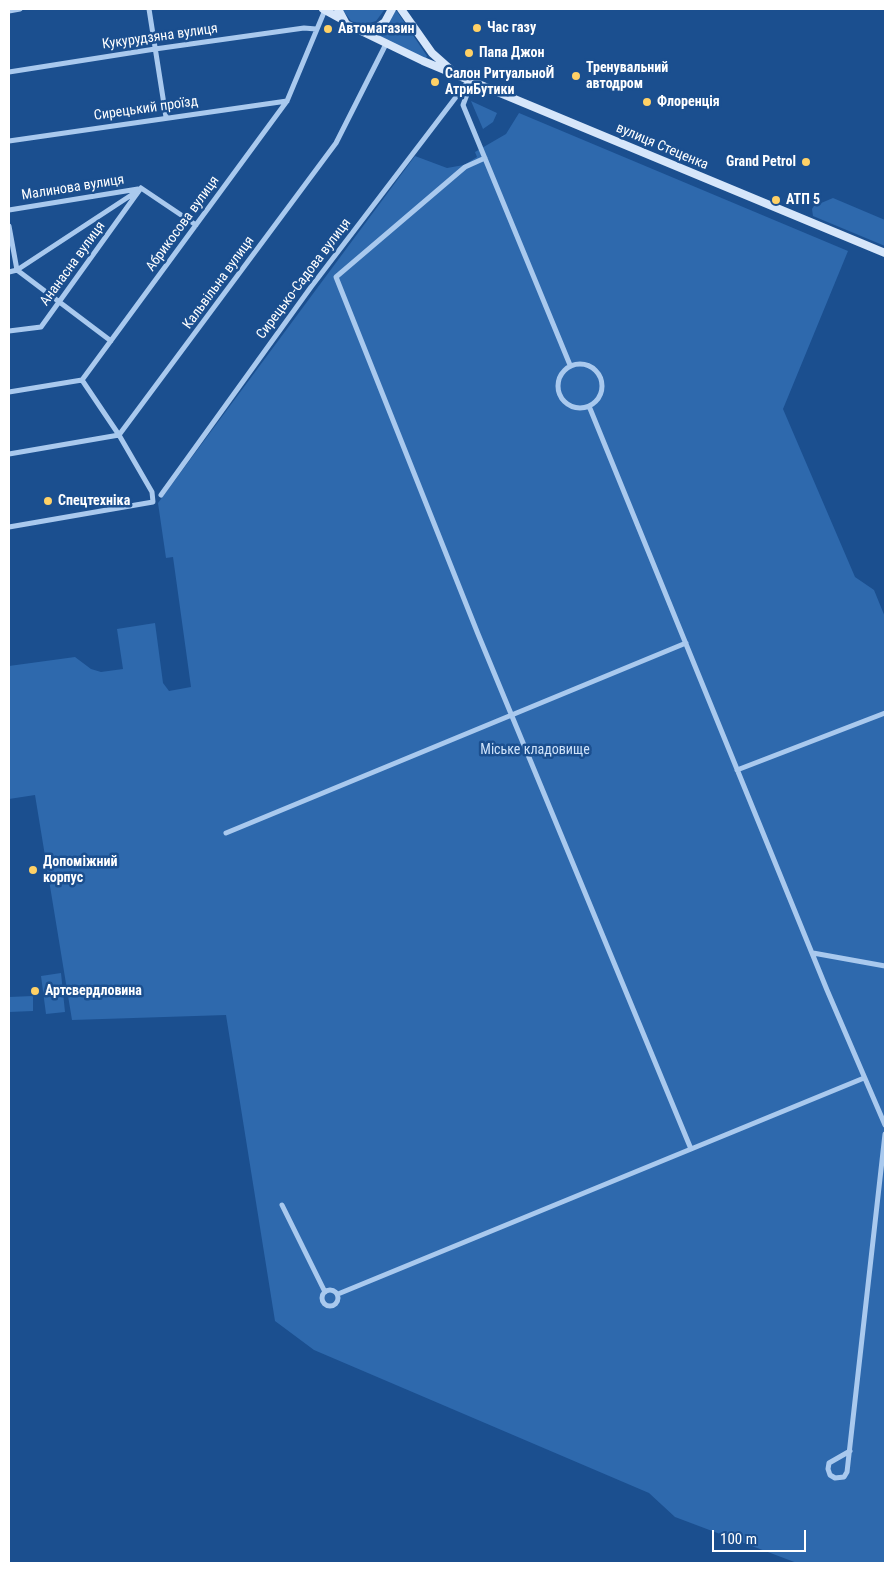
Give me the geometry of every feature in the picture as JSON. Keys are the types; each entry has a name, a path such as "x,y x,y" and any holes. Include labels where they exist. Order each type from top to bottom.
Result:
{"main road":[{"path":"324,9 342,20"},
{"path":"338,9 342,20"},
{"path":"361,31 378,27 385,22 392,9"},
{"name":"вулиця Стеценка","path":"401,9 432,53 457,75"},
{"name":"вулиця Стеценка","path":"342,20 351,27 386,44 457,75 885,253"}],"street":[{"path":"9,10 20,9"},
{"path":"149,9 166,117"},
{"name":"Абрикосова вулиця","path":"82,380 287,101 324,9"},
{"name":"Кукурудзяна вулиця","path":"9,72 304,28 316,29"},
{"name":"Кальвільна вулиця","path":"119,435 336,144 386,44"},
{"path":"471,80 463,105 570,366"},
{"name":"Сирецько-Садова вулиця","path":"161,495 311,287 471,80"},
{"name":"Сирецький проїзд","path":"9,141 287,101"},
{"path":"484,158 465,167 336,276 512,716 691,1149"},
{"path":"9,272 17,270 141,188 196,225"},
{"name":"Малинова вулиця","path":"9,210 141,188"},
{"name":"Ананасна вулиця","path":"9,332 41,327 60,304 141,188"},
{"path":"9,226 17,270 111,341"},
{"path":"577,364 590,365 600,375 602,382 600,396 589,406 574,407 568,404 559,393 558,380 561,374 570,366 577,364"},
{"path":"9,392 82,380 119,435 152,492 153,502 9,527"},
{"path":"589,406 737,770 885,1125"},
{"path":"9,454 119,435"},
{"path":"226,833 686,643"},
{"path":"737,770 885,713"},
{"path":"813,953 885,966"},
{"path":"338,1294 864,1078"},
{"path":"850,1451 829,1463 830,1475 835,1478 844,1477 847,1472 850,1451 885,1134"},
{"path":"282,1205 324,1292 322,1300 330,1306 337,1302 338,1294"},
{"path":"324,1292 332,1290 338,1294"}],"green space":[{"path":"342,9 385,9 376,21 363,25 351,21"},
{"path":"396,10 427,56 426,59 374,34 387,26"},
{"path":"471,101 497,113 493,122 483,129"},
{"name":"Міське кладовище","path":"519,113 848,251 783,409 855,577 874,590 885,617 885,1563 797,1563 675,1517 649,1493 314,1350 275,1321 226,1015 72,1020 35,795 9,799 9,666 75,657 91,669 101,672 123,669 117,629 155,623 163,683 169,691 191,687 173,557 166,558 158,503 415,156 447,168 464,165 477,157 475,152 506,134"},
{"path":"833,198 885,220 885,246 813,216 812,209 814,206"},
{"path":"61,973 65,1012 46,1014 41,976"},
{"path":"33,996 33,1011 9,1012 9,997"}],"place":[{"name":"Час газу","path":"477,28"},
{"name":"Автомагазин","path":"328,29"},
{"name":"Папа Джон","path":"469,53"},
{"name":"Тренувальний автодром","path":"576,76"},
{"name":"Салон РитуальноЙ АтриБутики","path":"435,82"},
{"name":"Флоренція","path":"647,102"},
{"name":"Grand Petrol","path":"806,162"},
{"name":"АТП 5","path":"776,200"},
{"name":"Спецтехніка","path":"48,501"},
{"name":"Допоміжний корпус","path":"33,870"},
{"name":"Артсвердловина","path":"35,991"}]}
